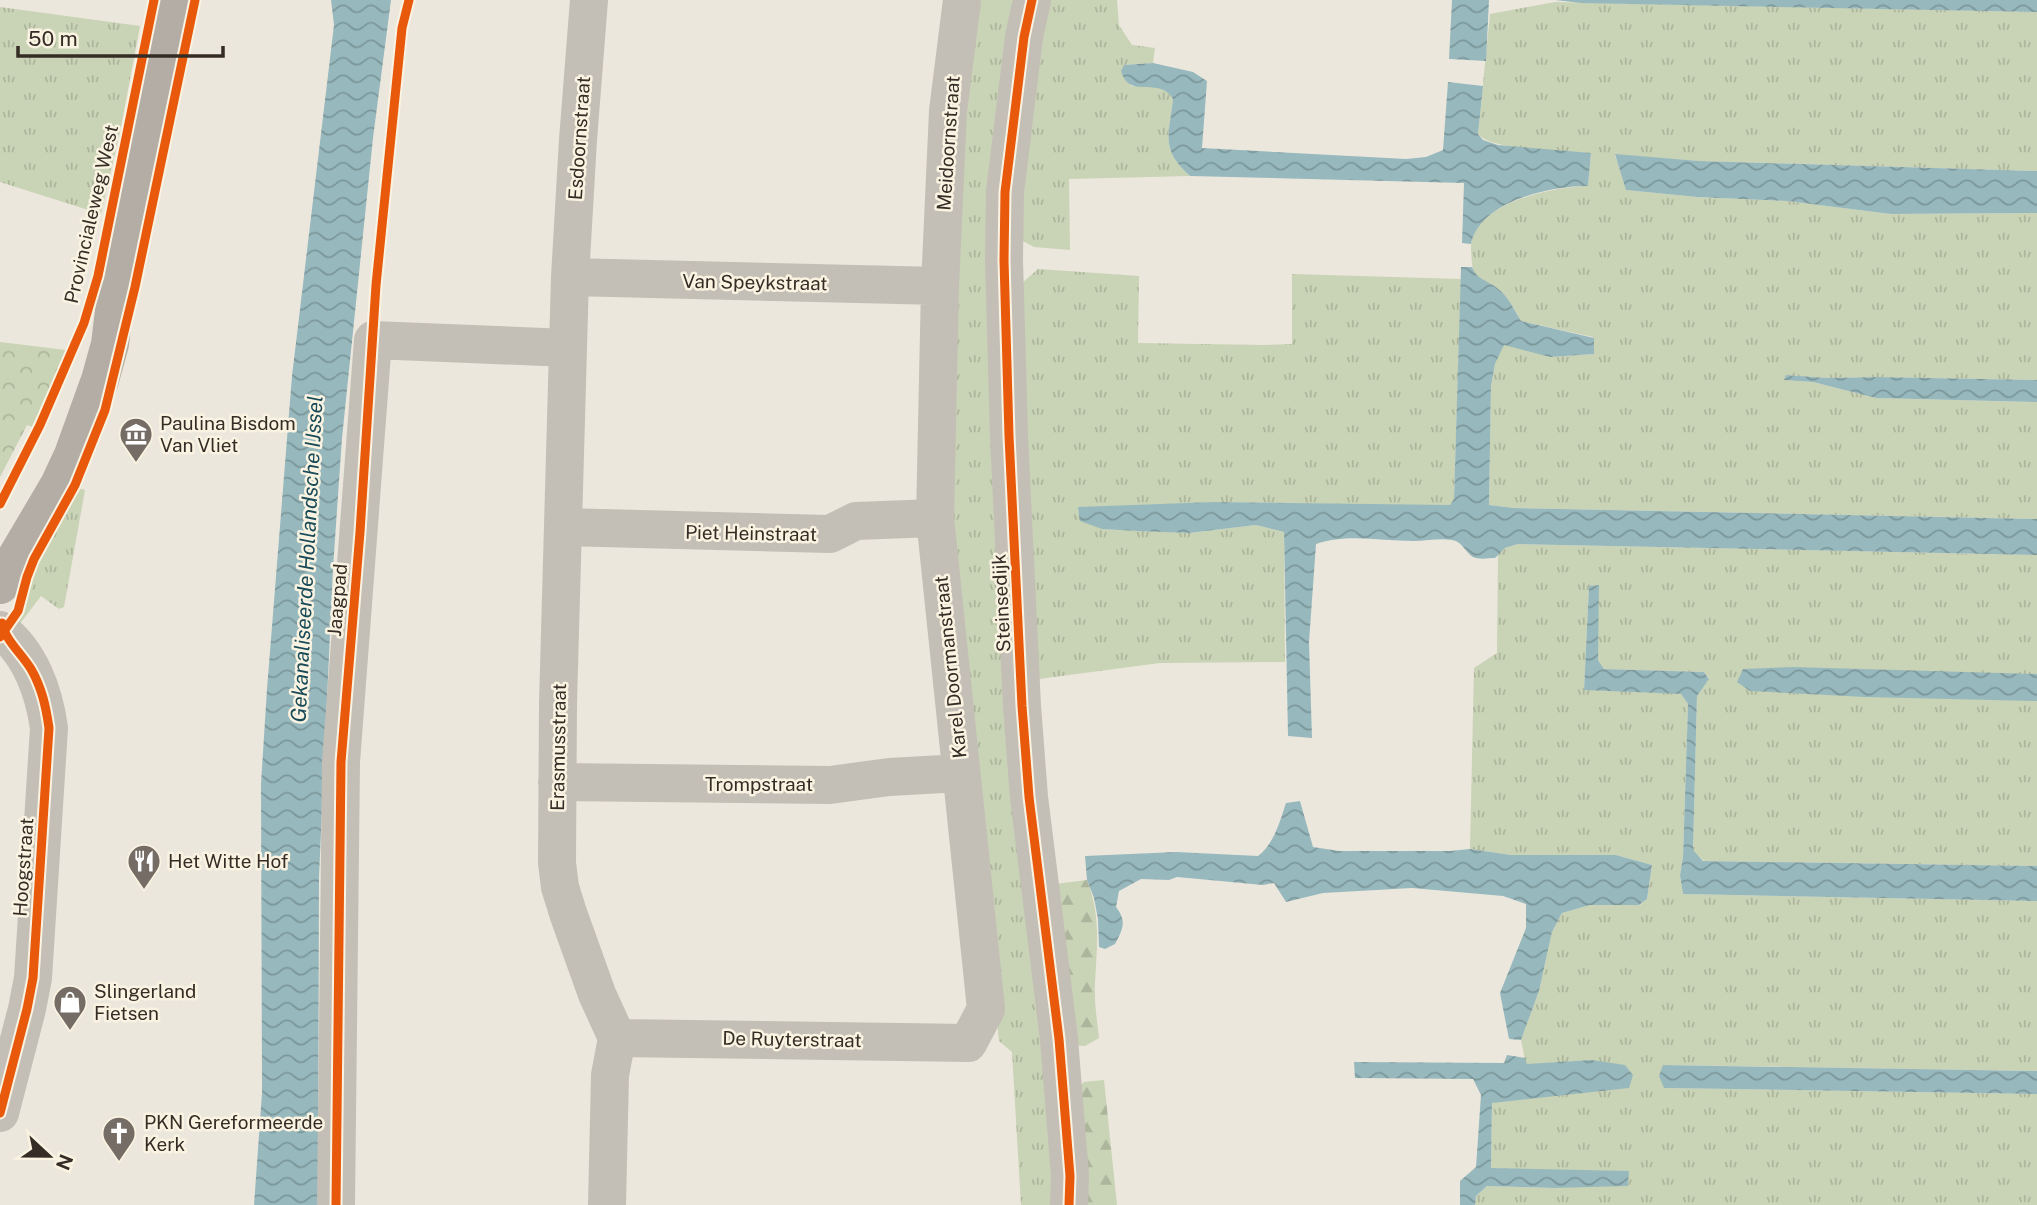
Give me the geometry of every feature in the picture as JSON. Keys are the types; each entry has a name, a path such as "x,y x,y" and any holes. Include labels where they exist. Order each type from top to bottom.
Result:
{"main road":[{"name":"Provincialeweg West","path":"0,585 60,485 96,391 110,344 118,278 176,0"},
{"name":"Provincialeweg West","path":"0,541 49,453 73,398 118,278"}],"street":[{"name":"Esdoornstraat","path":"570,277 589,0"},
{"name":"Meidoornstraat","path":"940,286 948,111 962,0"},
{"name":"Steinsedijk","path":"1032,0 1021,62 1005,192 1004,260 1022,706 1029,797 1059,1039 1070,1176 1069,1205"},
{"name":"Van Speykstraat","path":"570,277 940,286"},
{"name":"Erasmusstraat","path":"570,277 557,863 560,887 597,994 617,1038"},
{"name":"Karel Doormanstraat","path":"940,286 935,518 986,1009 968,1042"},
{"name":"Jaagpad","path":"336,1205 341,762 373,340 568,348"},
{"name":"Piet Heinstraat","path":"563,527 830,534 856,521 935,518"},
{"name":"Hoogstraat","path":"0,629 19,651 38,683 45,702 49,728 33,978 0,1113"},
{"name":"Trompstraat","path":"557,782 830,785 961,773"},
{"name":"De Ruyterstraat","path":"617,1038 968,1042"},
{"path":"607,1205 610,1075 617,1038"}],"green space":[{"path":"970,0 1023,0 1007,110 1061,1205 1021,1205 1012,1052 999,1041 947,524"},
{"path":"1041,0 1117,0 1119,25 1132,45 1155,48 1153,63 1124,65 1131,86 1160,89 1170,94 1173,99 1170,150 1190,176 1069,179 1070,250 1034,247 1015,237"},
{"path":"1555,2 2037,12 2037,171 1699,161 1615,155 1627,190 1697,197 1787,201 1891,214 2037,213 2037,380 1828,378 1786,375 1785,380 1813,382 1876,398 2037,402 2037,519 1514,508 1489,505 1491,386 1495,364 1504,344 1550,357 1594,354 1593,337 1521,321 1503,294 1476,276 1472,264 1474,234 1484,220 1498,209 1535,194 1588,186 1591,153 1514,147 1486,140 1478,134 1490,14"},
{"path":"0,7 140,26 101,214 0,182"},
{"path":"1038,269 1139,276 1138,343 1292,344 1292,274 1461,279 1454,500 1450,506 1215,502 1102,529 1189,533 1256,525 1284,532 1285,662 1160,663 1031,680 1015,289"},
{"path":"0,342 66,350 32,427 27,425 0,477"},
{"path":"78,488 85,490 64,607 59,609 41,596 16,629 12,630 27,597 33,571"},
{"path":"1518,544 2037,555 2037,866 1704,861 1693,851 1697,696 1709,678 1704,672 1604,669 1598,660 1598,585 1589,587 1584,689 1681,694 1688,704 1683,857 1680,875 1683,894 2037,901 2037,1071 1664,1065 1664,1088 2037,1094 2037,1205 1475,1205 1476,1196 1487,1186 1553,1188 1530,1170 1491,1168 1492,1103 1591,1060 1526,1065 1521,1040 1539,991 1552,932 1562,913 1590,905 1640,905 1647,899 1652,865 1616,855 1511,855 1470,849 1474,668 1497,653 1498,554 1505,548"},
{"path":"1087,880 1096,919 1095,997 1099,1038 1085,1046 1068,1045 1047,885"},
{"path":"1104,1080 1117,1205 1081,1205 1076,1090 1084,1082"}],"water":[{"name":"Gekanaliseerde Hollandsche IJssel","path":"331,0 391,0 373,138 342,438 333,568 319,877 318,1205 254,1205 262,1093 261,784 267,689 292,376 334,25"},
{"path":"1452,0 1489,0 1486,61 1449,59"},
{"path":"1555,0 2037,0 2037,12 1581,3"},
{"path":"1153,63 1193,72 1207,81 1202,148 1406,159 1426,157 1443,150 1448,82 1483,86 1478,134 1483,140 1498,145 1591,153 1588,186 1537,193 1502,207 1477,229 1471,244 1462,243 1464,183 1190,176 1170,150 1173,99 1160,89 1131,85 1121,71 1124,65"},
{"path":"1615,154 1699,161 2037,171 2037,213 1891,214 1787,201 1697,197 1626,190"},
{"path":"1461,267 1472,267 1479,277 1501,291 1521,321 1594,338 1594,354 1550,357 1504,345 1495,364 1491,386 1489,505 1514,508 2037,519 2037,555 1518,544 1505,548 1495,558 1481,559 1473,557 1452,540 1352,538 1328,541 1316,544 1309,642 1312,738 1288,736 1284,532 1256,525 1189,533 1102,529 1080,521 1078,507 1215,502 1450,505 1454,499"},
{"path":"1786,375 1828,378 2037,380 2037,402 1876,398 1813,382 1784,380"},
{"path":"1599,585 1598,660 1604,669 1704,672 1709,679 1697,696 1693,850 1703,861 2037,866 2037,901 1683,894 1680,875 1683,857 1688,704 1681,694 1584,690 1589,586"},
{"path":"1793,667 2037,674 2037,701 1750,691 1737,682 1743,669"},
{"path":"1300,801 1313,847 1339,851 1470,849 1511,855 1616,855 1652,865 1647,899 1639,905 1590,905 1562,913 1552,932 1539,991 1521,1040 1509,1039 1500,993 1526,928 1526,904 1503,896 1412,888 1323,893 1286,902 1274,883 1263,885 1177,877 1169,880 1141,879 1119,891 1116,907 1122,917 1122,929 1115,944 1105,949 1099,947 1098,919 1087,880 1085,856 1176,852 1258,856 1272,839 1286,803"},
{"path":"1507,1055 1525,1058 1527,1064 1591,1060 1625,1065 1633,1075 1629,1088 1492,1103 1491,1168 1629,1171 1628,1186 1487,1186 1476,1196 1475,1205 1460,1205 1460,1181 1476,1167 1481,1095 1473,1079 1355,1078 1354,1062 1504,1063"},
{"path":"1663,1065 2037,1071 2037,1094 1664,1088 1659,1076"}],"cycle path":[{"path":"0,504 40,425 84,323 98,276 154,0"},
{"path":"0,637 18,611 34,559 75,485 105,410 135,287 195,0"},
{"path":"336,1205 341,762 360,532 376,285 402,28 409,0"},
{"path":"1032,0 1024,37 1005,192 1004,260 1009,436 1029,797 1059,1039 1070,1176 1069,1205"},
{"path":"0,1113 33,978 49,728 38,683 2,623"}],"place":[{"name":"Paulina Bisdom Van Vliet","path":"136,464"},
{"name":"Het Witte Hof","path":"144,891"},
{"name":"Slingerland Fietsen","path":"70,1032"},
{"name":"PKN Gereformeerde Kerk","path":"119,1163"}]}
